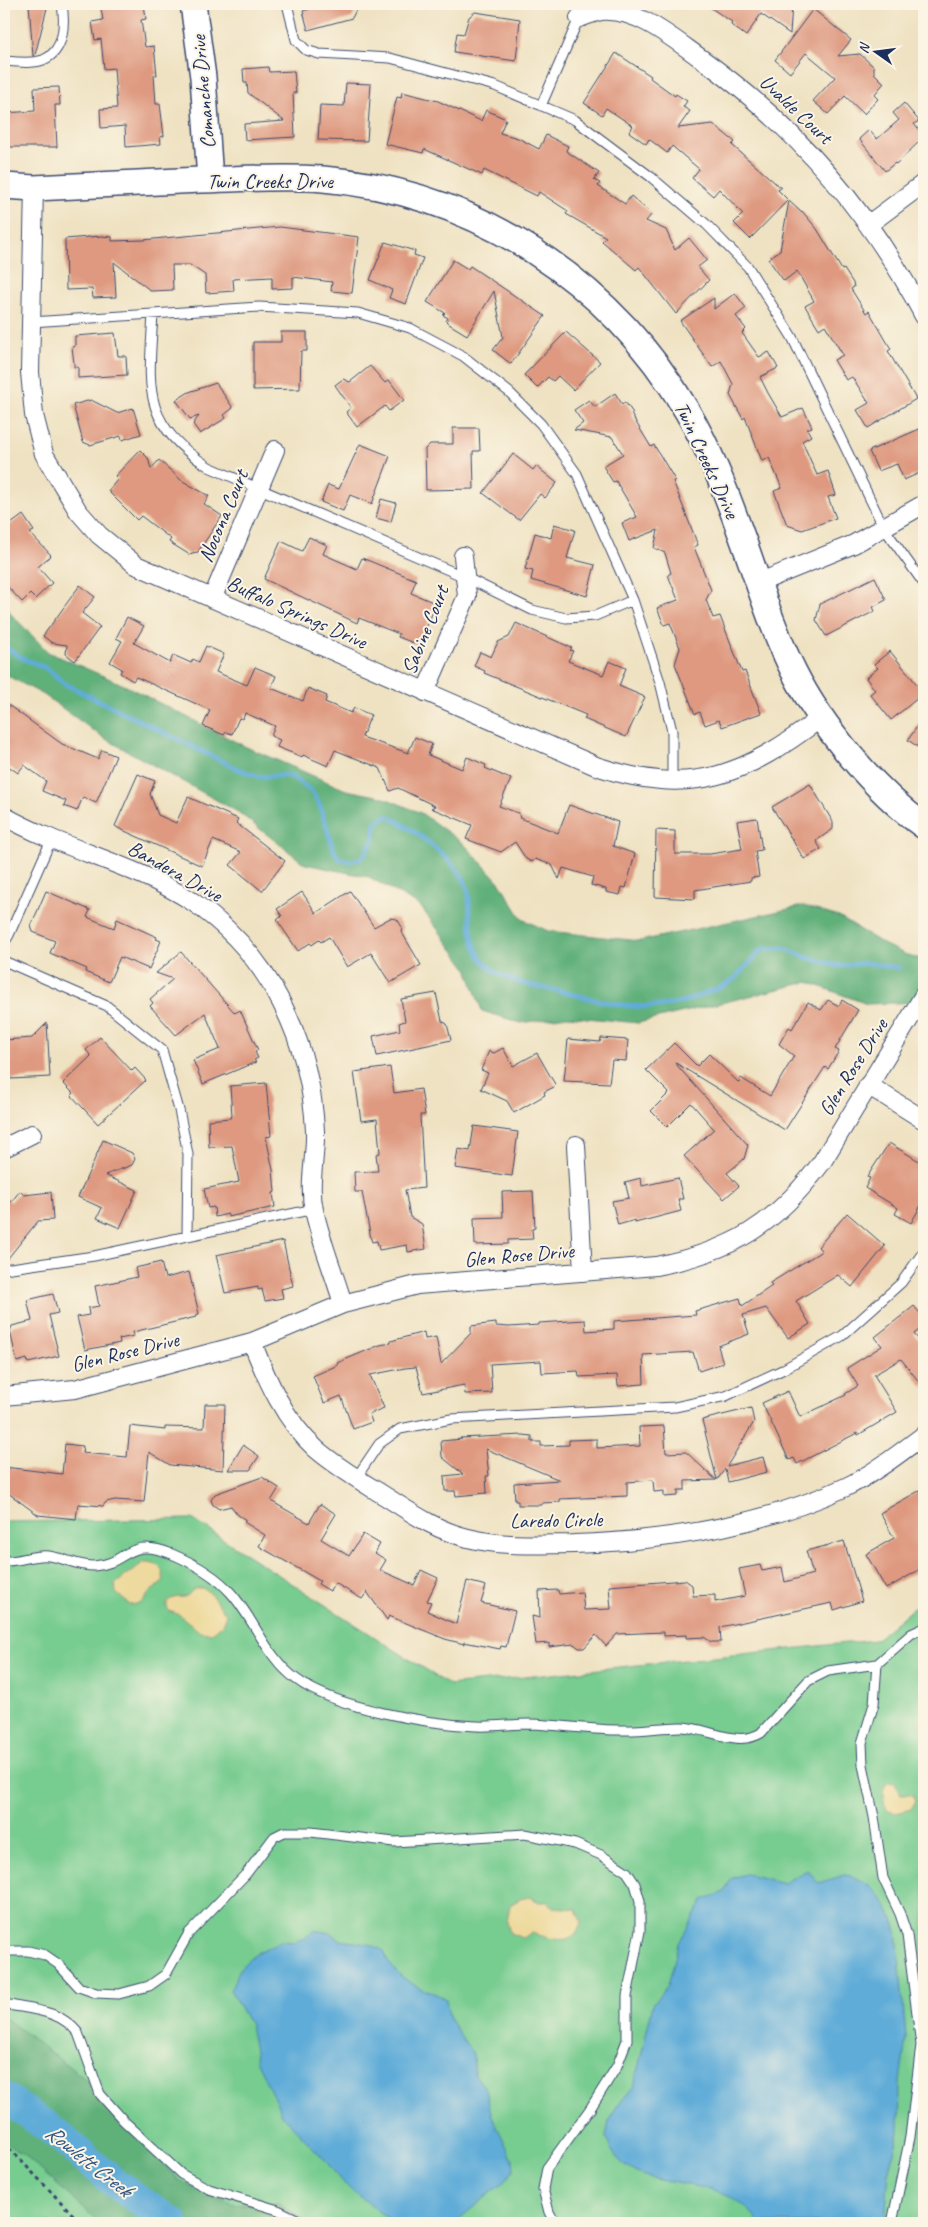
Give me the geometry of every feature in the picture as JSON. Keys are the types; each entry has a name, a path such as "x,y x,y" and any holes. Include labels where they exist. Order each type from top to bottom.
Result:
{"street":[{"name":"Comanche Drive","path":"193,4 203,77 210,180"},
{"name":"Uvalde Court","path":"579,18 600,11 619,12 636,17 678,42 729,78 775,116 822,164 869,224 909,287 924,316"},
{"name":"Twin Creeks Drive","path":"4,186 34,188 210,180 325,179 415,196 441,204 498,230 529,247 572,277 599,299 643,346 687,411 716,468 794,672 822,718 862,768 924,826"},
{"path":"869,224 924,183"},
{"name":"Buffalo Springs Drive","path":"34,188 31,322 32,389 34,415 44,454 78,511 99,535 136,565 596,766 630,778 672,782 717,776 747,765 822,718"},
{"name":"Nocona Court","path":"212,599 275,450"},
{"path":"758,582 825,558 884,528 924,504"},
{"name":"Sabine Court","path":"425,692 467,596 467,578 463,556"},
{"name":"Bandera Drive","path":"4,816 130,870 191,901 222,924 268,976 281,1000 306,1064 315,1132 312,1187 314,1209 343,1304"},
{"name":"Glen Rose Drive","path":"4,1396 75,1388 252,1342 343,1304 417,1286 656,1266 694,1259 746,1235 781,1210 802,1188 822,1162 924,995"},
{"path":"868,1085 924,1120"},
{"path":"4,1148 32,1134"},
{"path":"576,1145 583,1272"},
{"name":"Laredo Circle","path":"252,1342 267,1380 285,1411 304,1437 316,1449 356,1478 431,1525 468,1538 509,1545 602,1543 685,1534 740,1524 797,1508 848,1486 904,1450 924,1434"}],"lane":[{"path":"4,61 42,60 50,56 56,50 62,34 64,22 62,4"},
{"path":"287,4 296,40 306,50 319,54 390,58 495,86 575,120 651,177 706,224 748,267 792,337 884,528 924,584"},
{"path":"542,106 579,18"},
{"path":"31,322 259,307 358,313 410,328 463,356 509,392 541,424 577,474 633,600 660,682 672,731 672,782"},
{"path":"153,314 150,383 157,416 175,442 190,455 209,467 258,490 467,578 532,610 566,618 595,616 633,600"},
{"path":"4,943 10,935 52,838"},
{"path":"4,961 107,1006 162,1050 180,1110 188,1154 187,1236"},
{"path":"4,1268 94,1256 314,1209"},
{"path":"356,1478 378,1444 400,1429 451,1419 675,1407 726,1396 782,1370 842,1336 901,1283 924,1251"},
{"path":"4,1562 49,1556 78,1564 96,1566 138,1548 156,1548 196,1566 231,1593 274,1658 296,1679 331,1698 384,1712 477,1726 542,1725 623,1730 682,1727 729,1737 753,1738 761,1733 808,1681 817,1675 853,1666 877,1664 912,1634 924,1628"},
{"path":"877,1664 874,1709 862,1743 862,1765 874,1817 883,1878 900,1914 907,1935 920,2045 909,2142 892,2223"},
{"path":"4,1951 28,1951 46,1955 58,1964 79,1987 91,1992 118,1994 149,1986 166,1974 189,1933 246,1874 274,1838 284,1832 311,1832 394,1842 525,1834 574,1844 601,1855 627,1872 635,1884 640,1901 640,1931 626,1996 627,2040 617,2066 576,2132 547,2168 543,2189 549,2212 555,2223"},
{"path":"4,2004 62,2017 73,2027 82,2042 100,2094 124,2121 181,2174 209,2189 278,2210 305,2223"}],"path":[{"path":"4,2143 81,2223"}],"green space":[{"path":"4,602 12,615 48,652 124,685 244,746 346,790 382,797 421,813 464,844 500,883 522,919 548,931 640,941 803,906 839,917 881,943 911,957 924,959 924,1002 867,1004 808,982 638,1023 567,1016 521,1023 482,1011 467,968 420,906 369,877 305,864 238,812 104,738 44,695 4,674"},
{"path":"192,1519 449,1685 875,1640 924,1599 924,2223 4,2223 4,1522"},
{"path":"4,2017 84,2078 179,2180 205,2194 235,2204 280,2203 308,2223 100,2223 24,2155 4,2142"}],"sand":[{"path":"144,1562 156,1564 159,1567 163,1573 163,1582 150,1592 142,1603 130,1605 116,1593 115,1584"},
{"path":"202,1588 209,1592 226,1614 222,1625 212,1633 200,1632 180,1615 169,1611 167,1607 167,1602 171,1599 186,1596 195,1589"},
{"path":"888,1782 895,1783 901,1794 913,1796 915,1802 911,1809 896,1813 888,1811 883,1796 885,1785"},
{"path":"530,1897 539,1902 547,1902 553,1907 576,1909 581,1922 578,1930 573,1936 561,1940 531,1933 522,1938 510,1933 507,1922 510,1905 520,1899"}],"water":[{"path":"805,1871 809,1871 818,1883 845,1875 865,1882 880,1896 890,1913 897,1932 906,2039 900,2081 899,2133 889,2169 885,2223 760,2223 747,2208 732,2197 716,2191 660,2180 643,2175 627,2167 615,2155 606,2137 609,2121 614,2110 634,2086 653,2004 668,1985 679,1943 703,1900 723,1892 732,1878 746,1874 784,1883"},
{"path":"314,1930 330,1933 340,1940 370,1944 384,1951 390,1964 400,1975 412,1984 439,1995 446,2000 450,2020 473,2054 475,2075 486,2089 491,2114 513,2160 514,2169 503,2183 454,2223 395,2223 389,2220 341,2181 326,2161 282,2115 257,2062 250,2025 230,1990 241,1967 255,1954 280,1941 293,1942 305,1938"}],"building":[{"path":"29,4 48,4 35,55 33,56"},
{"path":"100,4 144,4 146,19 141,20 145,47 154,46 157,75 154,75 156,104 160,104 164,136 160,137 161,144 126,147 125,126 101,128 100,109 117,108 114,68 104,69 101,39 95,40 92,22 103,20"},
{"path":"309,4 359,4 352,18 308,30 303,11 310,9"},
{"path":"705,4 792,4 790,34 761,14 746,36 731,25 732,22"},
{"path":"813,9 851,40 838,56 860,54 874,67 874,73 884,83 874,95 878,99 864,114 845,96 828,114 813,101 835,77 806,53 790,73 775,60"},
{"path":"475,12 520,19 516,61 454,52 457,33 464,34 469,17"},
{"path":"616,53 651,76 650,78 675,96 676,94 687,101 683,107 690,111 678,128 713,124 735,142 732,145 781,188 778,190 788,200 750,239 734,223 743,214 719,189 713,196 692,178 699,169 672,146 667,153 649,139 646,144 629,132 633,126 606,108 602,115 584,103"},
{"path":"268,67 269,72 294,71 296,93 293,93 295,137 245,140 244,124 284,121 248,93 247,83 244,83 243,69"},
{"path":"346,83 371,84 367,141 318,140 320,105 344,106"},
{"path":"59,87 60,105 55,105 57,147 4,147 4,113 35,111 34,88"},
{"path":"402,92 438,101 481,121 486,110 506,119 500,133 518,138 539,149 546,135 568,146 566,151 599,173 594,180 600,183 598,186 625,204 631,196 652,214 646,221 666,230 675,250 689,238 707,260 698,267 709,280 676,314 639,267 636,270 602,241 606,237 566,214 568,211 539,192 537,196 484,170 482,175 424,149 423,153 385,144 397,97 401,98"},
{"path":"904,103 919,121 914,124 924,137 896,164 885,171 859,139 869,130 877,139 899,120 893,113"},
{"path":"789,201 802,211 817,229 842,270 844,269 853,283 854,287 851,289 866,313 869,311 891,349 888,351 916,399 868,428 857,410 869,403 852,377 846,380 834,360 843,355 825,325 819,329 805,306 814,301 797,271 784,281 768,259 780,250"},
{"path":"280,227 359,237 352,293 331,291 332,282 293,277 293,288 272,289 272,277 233,279 234,291 206,293 205,275 190,265 172,265 173,290 151,291 114,262 116,297 93,298 92,289 66,290 65,239 101,236 112,237 112,241 143,240"},
{"path":"385,242 415,251 414,255 423,258 406,304 389,298 392,290 370,280"},
{"path":"453,260 468,269 470,266 545,316 511,364 493,350 503,337 494,291 467,335 446,321 448,318 443,315 445,313 427,302"},
{"path":"735,293 746,308 736,316 746,329 742,333 759,357 769,352 778,368 760,377 768,393 782,417 803,408 812,427 807,429 811,436 802,441 817,475 828,471 836,495 828,497 836,518 802,530 787,525 774,491 782,488 769,458 762,461 745,417 743,419 730,395 733,384 721,361 712,367 680,321 714,298 714,309"},
{"path":"281,332 307,332 307,351 301,351 300,389 253,390 253,342 281,342"},
{"path":"566,332 600,362 573,390 558,376 553,381 548,377 537,388 524,375"},
{"path":"115,333 118,356 126,356 127,375 78,378 78,367 74,367 72,347 75,346 75,336"},
{"path":"370,366 385,383 389,380 404,400 389,411 385,406 357,427 346,412 351,408 335,385 343,379 350,382"},
{"path":"216,383 233,408 224,415 226,418 200,434 193,424 199,416 190,419 176,400 189,392"},
{"path":"615,393 622,404 625,402 633,413 631,414 651,447 654,445 675,480 673,481 698,545 694,547 711,590 706,600 713,618 720,616 742,672 745,671 761,713 722,727 719,720 705,725 700,712 695,714 675,664 680,648 670,623 664,625 657,608 678,600 668,575 671,573 665,553 654,548 658,530 629,541 622,523 637,517 616,481 613,482 603,466 623,454 612,437 574,430 583,423 574,410 589,400 595,407"},
{"path":"91,400 117,413 133,408 141,434 122,440 121,436 90,445 83,442 73,405"},
{"path":"924,427 924,471 904,480 897,464 878,471 869,451"},
{"path":"453,428 479,428 480,451 473,451 474,489 426,490 425,449 430,444 453,444"},
{"path":"360,444 390,456 372,504 350,495 343,511 321,502 328,485 339,489"},
{"path":"140,450 148,458 151,469 159,460 181,480 209,496 204,504 222,516 198,552 190,555 169,542 171,539 141,516 137,520 108,491 118,479 115,476"},
{"path":"513,454 533,470 536,466 557,483 545,498 540,494 519,520 483,493"},
{"path":"381,499 396,503 391,522 376,518"},
{"path":"23,515 34,531 30,533 51,555 38,567 52,583 35,599 30,594 22,602 4,583 4,529"},
{"path":"554,524 575,530 567,558 595,565 587,596 531,580 533,571 525,569 535,533 551,538"},
{"path":"309,537 327,545 323,554 357,569 362,558 416,580 411,593 433,602 434,609 419,645 398,637 399,634 359,618 357,623 264,579 281,541 302,551"},
{"path":"875,577 886,600 873,607 875,611 826,636 816,620 820,604"},
{"path":"80,585 95,597 82,613 100,627 75,661 66,654 67,645 52,643 43,636"},
{"path":"127,617 144,626 134,643 170,663 173,655 191,663 193,659 199,662 206,646 224,654 216,672 247,685 255,667 276,676 271,688 303,701 308,688 327,696 325,702 351,713 354,708 371,715 362,737 408,753 415,737 432,744 428,755 462,769 467,757 486,765 485,768 511,779 499,806 518,813 520,818 558,833 569,805 618,822 613,846 635,854 626,888 622,887 620,895 606,892 606,889 591,885 593,877 563,868 559,879 552,865 535,859 532,862 526,859 515,842 501,852 466,839 472,825 431,808 435,806 398,788 390,791 380,768 335,750 328,766 303,755 302,757 277,747 280,740 271,736 275,726 245,713 243,719 239,718 232,734 226,732 224,735 203,726 210,710 136,677 133,681 120,673 122,669 110,662 122,641 116,638"},
{"path":"516,623 572,648 570,650 573,651 568,661 603,675 609,661 626,668 619,686 645,697 626,737 584,719 586,715 484,673 485,671 474,666 480,652 491,657 498,642 509,637"},
{"path":"890,651 924,693 891,720 870,694 875,690 866,678 878,668 874,664"},
{"path":"4,702 62,744 98,759 102,750 116,756 96,803 83,797 77,811 64,806 66,801 42,791 46,781 24,765 18,773 4,763"},
{"path":"924,716 924,751 908,740"},
{"path":"138,774 155,781 150,794 158,815 176,823 188,797 238,819 236,823 285,861 262,891 230,865 241,852 213,840 202,866 118,828 115,826"},
{"path":"810,784 833,822 833,829 816,841 821,849 804,859 772,807"},
{"path":"757,818 762,850 755,851 759,877 751,878 751,881 695,890 695,899 655,897 656,830 675,831 675,854 710,854 742,849 737,821"},
{"path":"46,891 90,910 87,917 114,928 117,919 157,937 156,939 161,941 149,969 120,957 109,982 85,972 87,969 50,953 55,941 33,932 31,926"},
{"path":"350,891 374,927 390,918 397,919 402,927 401,931 421,965 390,983 371,953 347,967 329,937 321,942 319,940 312,945 310,943 298,951 277,920 282,916 277,909 302,892 316,913"},
{"path":"181,952 235,1013 240,1010 258,1050 255,1052 258,1058 254,1060 256,1062 203,1084 193,1060 220,1049 205,1013 176,1035 150,1006 153,1003 150,999 173,979 156,973"},
{"path":"436,993 442,1021 447,1024 451,1040 377,1056 373,1036 400,1030 399,1023 405,1021 401,999"},
{"path":"828,1000 839,1006 842,1000 858,1010 835,1049 839,1051 828,1069 825,1067 785,1130 674,1062 748,1145 744,1159 727,1173 739,1186 724,1199 684,1156 714,1129 691,1103 667,1127 651,1111 669,1093 646,1070 674,1043 697,1066 709,1054 739,1083 741,1078 770,1096 794,1056 779,1044 789,1027 792,1029 808,1002 821,1010"},
{"path":"47,1023 50,1077 11,1079 10,1071 4,1072 4,1040 32,1038"},
{"path":"100,1037 132,1071 135,1068 146,1080 98,1124 71,1095 73,1093 63,1083 91,1056 86,1050"},
{"path":"601,1038 628,1040 626,1061 612,1060 609,1083 564,1081 568,1039 600,1042"},
{"path":"503,1048 513,1066 537,1053 556,1086 544,1092 545,1095 514,1113 507,1101 481,1089 488,1073 481,1070 489,1051 494,1053"},
{"path":"390,1067 394,1093 421,1089 425,1115 420,1115 424,1188 405,1190 410,1217 422,1224 426,1249 408,1252 407,1245 379,1250 377,1241 372,1242 371,1239 362,1192 355,1192 354,1172 378,1171 376,1154 380,1153 377,1119 361,1121 354,1072"},
{"path":"266,1083 271,1136 266,1137 273,1170 275,1207 228,1217 228,1214 215,1217 214,1207 208,1208 204,1189 239,1182 232,1146 209,1147 208,1120 230,1118 232,1116 230,1086"},
{"path":"474,1126 518,1132 512,1176 455,1168 458,1149 470,1151"},
{"path":"103,1140 132,1153 135,1159 132,1165 105,1175 137,1190 120,1228 97,1218 102,1208 78,1197"},
{"path":"889,1143 924,1164 924,1200 911,1223 895,1214 898,1208 865,1188 870,1178 867,1177"},
{"path":"641,1178 642,1186 678,1178 683,1199 678,1199 681,1211 635,1223 635,1220 618,1225 612,1201 629,1198 625,1182"},
{"path":"20,1191 24,1195 51,1192 53,1220 38,1221 4,1263 4,1196 11,1202"},
{"path":"533,1191 535,1228 532,1229 533,1239 508,1240 508,1244 475,1245 474,1218 503,1217 502,1192"},
{"path":"847,1213 885,1246 852,1287 838,1275 796,1301 810,1324 788,1338 766,1308 743,1315 749,1334 718,1346 723,1363 699,1371 693,1352 643,1355 644,1384 618,1386 617,1375 579,1377 578,1371 542,1373 541,1361 490,1364 492,1393 465,1394 464,1385 423,1393 416,1367 405,1368 370,1375 384,1408 369,1414 372,1422 353,1429 341,1396 324,1403 313,1376 338,1365 337,1363 380,1345 424,1332 425,1339 436,1337 441,1364 471,1333 471,1326 496,1323 496,1326 509,1327 585,1320 586,1331 614,1329 614,1321 696,1315 695,1311 740,1298 742,1306 772,1286 770,1283 822,1251 818,1247"},
{"path":"283,1241 293,1286 281,1289 283,1298 265,1301 262,1289 258,1290 258,1287 225,1293 216,1255"},
{"path":"161,1262 165,1278 189,1272 199,1314 196,1317 133,1332 134,1336 119,1339 120,1343 85,1350 77,1317 89,1315 88,1308 99,1306 95,1286 137,1277 135,1268"},
{"path":"53,1294 58,1313 49,1315 59,1356 28,1363 27,1359 17,1362 10,1331 12,1326 32,1321 27,1300"},
{"path":"914,1306 924,1318 924,1326 914,1334 924,1346 924,1388 901,1359 874,1375 897,1412 858,1435 857,1433 797,1464 794,1458 789,1460 762,1403 788,1391 800,1417 846,1395 858,1386 847,1368 882,1346 875,1337"},
{"path":"205,1404 225,1404 223,1470 170,1465 149,1452 144,1502 115,1500 106,1502 103,1506 78,1504 76,1519 38,1515 4,1490 4,1467 62,1474 65,1444 83,1446 82,1453 127,1457 130,1426 165,1430 165,1427 204,1428"},
{"path":"751,1408 754,1422 727,1466 763,1457 767,1472 728,1482 725,1469 717,1480 702,1420"},
{"path":"664,1426 666,1453 686,1452 716,1480 685,1481 685,1490 678,1490 678,1496 664,1497 664,1491 654,1492 653,1480 627,1482 627,1496 560,1499 560,1502 542,1503 542,1505 518,1505 518,1501 515,1501 514,1483 560,1480 486,1449 489,1476 486,1476 487,1493 456,1496 455,1491 445,1491 444,1476 463,1474 442,1457 441,1441 462,1439 460,1438 523,1435 532,1436 532,1442 541,1442 541,1446 569,1445 569,1440 597,1439 597,1448 640,1446 639,1427"},
{"path":"243,1445 259,1456 250,1470 228,1470"},
{"path":"262,1477 279,1488 271,1501 309,1523 320,1504 336,1514 321,1539 349,1556 363,1534 380,1544 375,1553 386,1560 380,1570 414,1585 421,1570 438,1578 427,1601 431,1602 427,1611 456,1624 467,1581 486,1586 481,1603 515,1611 506,1647 501,1646 500,1649 464,1642 464,1644 445,1639 389,1616 387,1620 367,1592 362,1599 335,1583 330,1591 318,1584 320,1581 259,1546 265,1535 244,1522 246,1520 238,1515 231,1506 219,1509 213,1505 211,1500 215,1494"},
{"path":"924,1488 924,1567 886,1589 866,1554 894,1538 880,1513"},
{"path":"844,1541 862,1601 834,1610 832,1603 720,1627 721,1642 711,1642 704,1637 686,1638 686,1635 664,1636 664,1632 617,1634 606,1646 596,1635 584,1648 579,1648 574,1644 549,1647 549,1643 536,1644 532,1616 540,1618 539,1591 558,1590 559,1594 582,1592 584,1610 611,1609 609,1586 685,1580 692,1585 693,1596 715,1595 715,1602 745,1596 739,1569 760,1565 762,1571 782,1567 785,1582 813,1574 806,1551"}],"waterway":[{"path":"4,646 22,658 46,668 65,684 238,769 260,777 288,775 294,778 311,791 320,806 334,851 340,859 352,861 363,857 373,841 376,822 387,816 409,828 447,858 457,870 468,891 471,931 476,949 488,966 495,972 512,980 531,986 615,1004 650,1007 686,1001 715,990 739,975 762,949 784,948 806,957 839,966 867,963 899,968"},
{"name":"Rowlett Creek","path":"4,2097 52,2130 116,2184 173,2223"}]}
